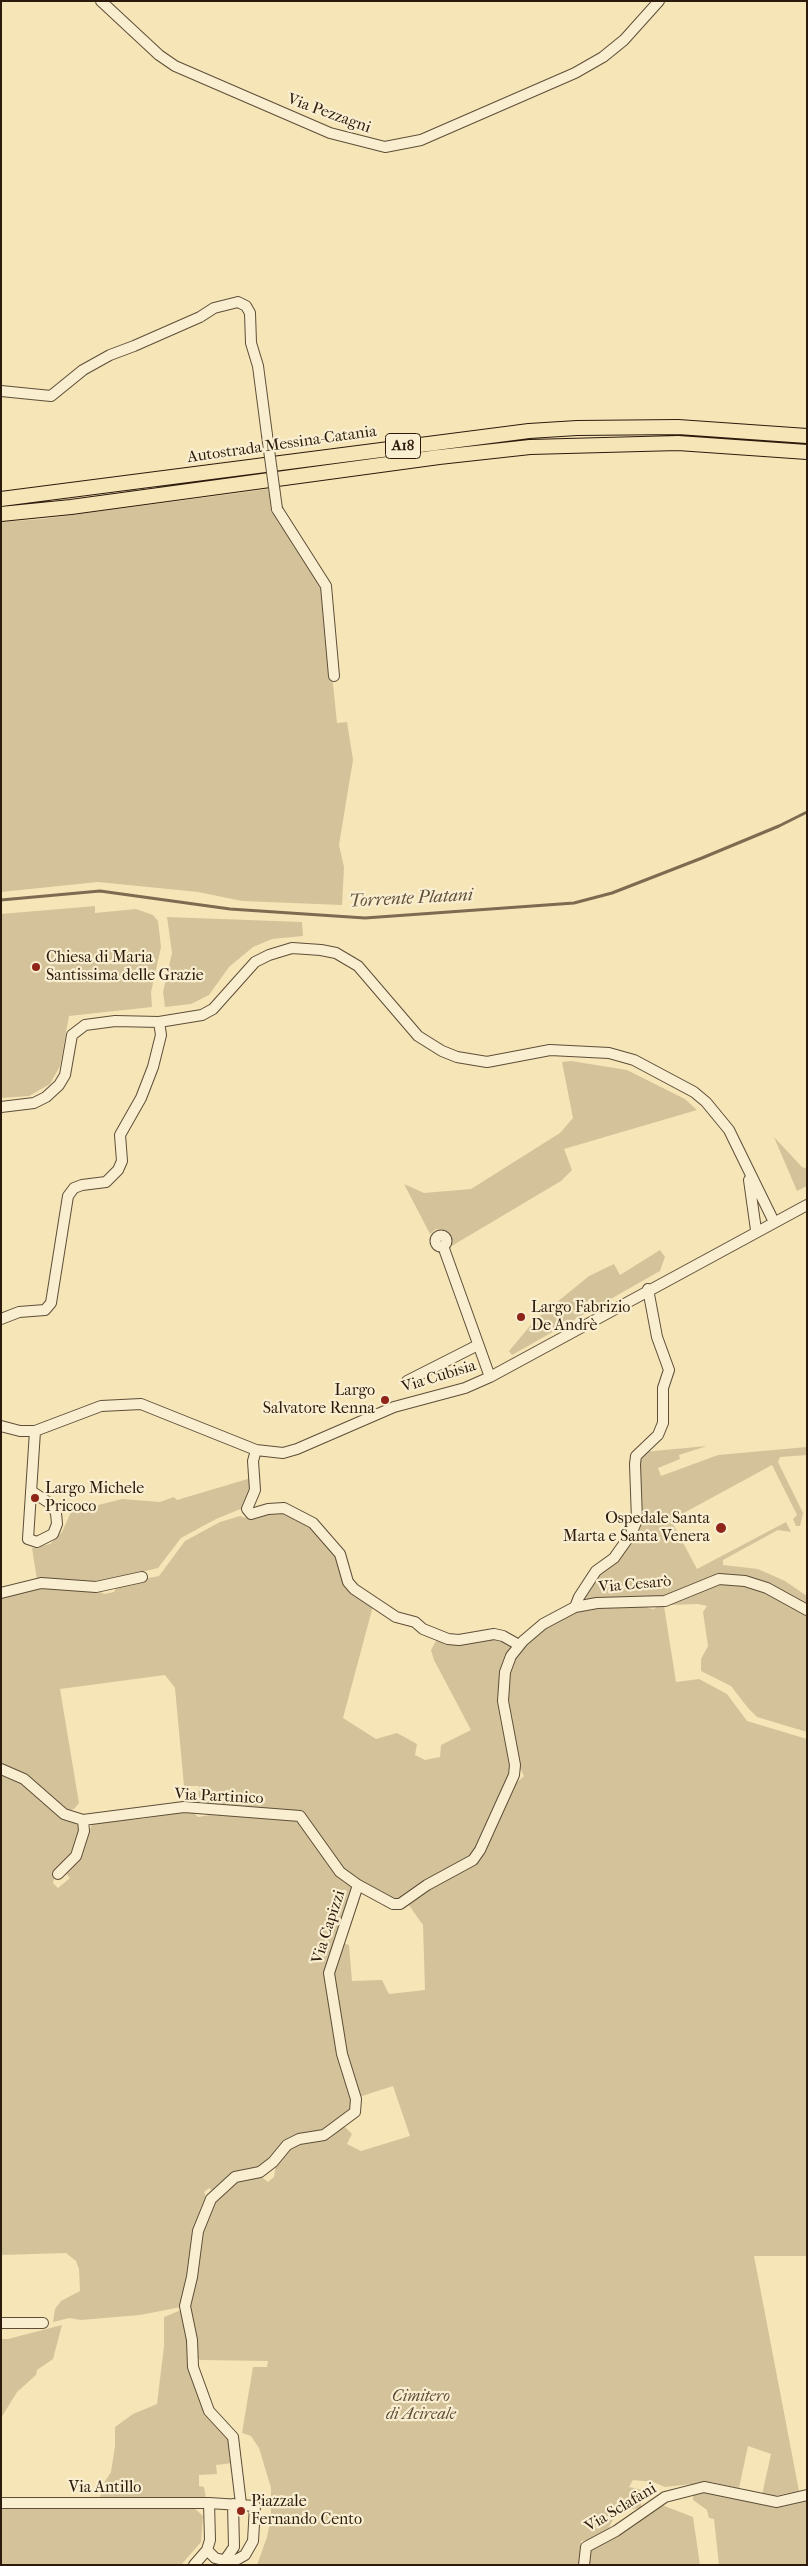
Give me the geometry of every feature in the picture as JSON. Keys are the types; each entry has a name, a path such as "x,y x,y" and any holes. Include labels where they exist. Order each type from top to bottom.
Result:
{"highway":[{"name":"Autostrada Messina-Catania","path":"1,498 529,431 576,428 678,427 807,436"},
{"name":"Autostrada Messina-Catania","path":"1,514 71,507 438,457 530,447 678,443 807,452"}],"street":[{"name":"Via Pezzagni","path":"101,1 159,55 191,74 330,133 385,147 421,140 574,73 603,57 624,40 658,1"},
{"path":"1,391 52,396 83,370 110,354 134,346 200,317 214,308 238,302 246,306 250,313 251,343 258,366 277,508 326,586 334,676"},
{"path":"1,1107 34,1103 46,1097 59,1085 65,1075 72,1036 78,1029 95,1022 159,1022 193,1018 213,1009 247,969 269,955 292,948 307,948 336,953 358,966 367,974 418,1036 442,1051 457,1057 487,1062 550,1050 609,1053 634,1060 694,1092 706,1102 730,1130 774,1222"},
{"path":"1,1319 19,1312 45,1310 51,1304 68,1196 74,1188 82,1185 106,1182 118,1170 122,1161 120,1135 140,1098 153,1067 162,1034 159,1022"},
{"path":"746,1165 753,1200 756,1230"},
{"name":"Via Cubisia","path":"35,1431 101,1406 141,1404 256,1450 283,1453 297,1449 394,1407 465,1388 490,1377 756,1230 807,1204"},
{"path":"443,1246 490,1377"},
{"path":"575,1607 579,1597 596,1571 614,1558 631,1534 636,1520 634,1493 636,1456 658,1435 663,1423 663,1388 668,1363 657,1337 648,1289"},
{"path":"407,1381 478,1345"},
{"path":"1,1426 20,1431 35,1431 31,1491 28,1539 37,1542 53,1534 57,1524 56,1513 51,1504 31,1491"},
{"path":"256,1450 253,1462 255,1490 247,1509 251,1514 268,1509 284,1508 313,1523 340,1554 348,1582 354,1589 396,1617 415,1622 422,1629 448,1639 459,1640 494,1634 503,1636 519,1645"},
{"path":"1,1593 41,1583 96,1587 142,1577"},
{"name":"Via Cesarò","path":"575,1607 597,1603 665,1601 718,1579 745,1581 767,1588 807,1610"},
{"name":"Via Capizzi","path":"237,2504 233,2437 209,2411 194,2367 192,2340 185,2306 192,2277 198,2231 211,2199 235,2177 260,2172 273,2162 287,2145 299,2139 324,2135 354,2112 357,2107 342,2054 329,1973 358,1885 394,1904 400,1904 428,1885 473,1860 480,1850 514,1774 515,1765 503,1701 505,1672 511,1656 519,1645 543,1624 575,1607"},
{"name":"Via Partinico","path":"1,1769 24,1779 64,1814 83,1820 184,1807 300,1816 340,1872 358,1885"},
{"path":"58,1874 76,1856 84,1831 83,1820"},
{"path":"1,2323 43,2323"},
{"name":"Via Sclafani","path":"584,2565 586,2547 616,2531 665,2497 704,2487 777,2502 807,2495"},
{"name":"Via Antillo","path":"1,2503 237,2504"},
{"path":"194,2565 208,2550 210,2533 209,2503"},
{"path":"208,2550 215,2558 229,2562 245,2555 253,2542 255,2506 237,2504 234,2548 229,2562"}],"green space":[{"path":"268,489 275,515 323,587 337,723 347,722 353,760 339,845 344,867 342,905 242,901 198,892 98,882 1,892 1,522 42,519"},
{"path":"95,906 95,913 136,909 153,915 158,921 161,947 151,992 152,1007 69,1016 60,1066 50,1084 29,1096 1,1098 1,914"},
{"path":"167,917 302,922 303,936 272,939 253,947 229,967 209,995 191,1004 165,1007 163,992 172,953"},
{"path":"571,1061 627,1070 685,1099 697,1110 564,1149 572,1170 561,1181 450,1247 451,1238 445,1230 436,1229 430,1234 404,1184 424,1193 471,1189 560,1133 573,1118 562,1062"},
{"path":"774,1137 802,1167 807,1169 807,1186 797,1191"},
{"path":"660,1250 665,1257 660,1271 512,1355 509,1351 535,1320 589,1276 614,1264 620,1275"},
{"path":"707,1446 679,1455 680,1459 658,1468 661,1476 718,1455 807,1447 807,1455 780,1457 778,1462 803,1513 800,1526 796,1526 793,1519 797,1515 772,1465 671,1520 697,1569 786,1522 791,1532 778,1530 723,1560 723,1565 758,1569 785,1581 807,1596 807,1608 729,1576 673,1597 603,1597 582,1601 598,1573 633,1534 637,1464 643,1452"},
{"path":"251,1478 252,1487 243,1508 216,1519 181,1538 158,1568 93,1584 37,1580 32,1548 50,1544 62,1532 71,1512 122,1499 160,1502 174,1497 177,1500"},
{"path":"269,1511 279,1511 311,1525 334,1552 344,1573 373,1606 343,1718 376,1739 397,1733 417,1744 415,1755 425,1760 440,1757 441,1745 471,1730 434,1660 431,1650 437,1639 495,1637 513,1646 502,1671 512,1769 496,1812 492,1812 474,1854 398,1901 344,1871 300,1814 198,1803 199,1786 184,1786 175,1688 165,1675 60,1689 79,1803 74,1809 66,1811 23,1773 1,1764 1,1596 34,1587 95,1589 104,1594 114,1592 118,1584 159,1576 185,1541 220,1522 240,1516 259,1518"},
{"path":"721,1583 746,1586 766,1592 807,1615 807,1732 757,1717 731,1686 701,1671 701,1659 708,1646 703,1612 707,1606 698,1604 670,1605"},
{"name":"Cimitero di Acireale","path":"646,1605 648,1608 654,1609 657,1606 664,1606 676,1682 699,1679 727,1694 747,1721 807,1739 807,2256 754,2256 799,2491 769,2497 762,2495 771,2454 748,2446 739,2488 710,2482 665,2487 653,2482 633,2480 629,2487 642,2490 641,2508 618,2510 608,2529 593,2539 581,2541 581,2565 257,2565 267,2537 271,2518 271,2488 259,2448 251,2436 242,2433 253,2367 267,2367 268,2361 200,2360 195,2356 189,2306 200,2232 213,2202 242,2178 259,2175 268,2182 274,2177 276,2164 289,2148 343,2125 352,2134 347,2144 361,2151 410,2136 393,2086 359,2097 345,2053 333,1971 343,1943 349,1945 352,1981 382,1980 389,1994 425,1990 423,1925 408,1904 428,1888 468,1866 515,1784 524,1776 519,1766 506,1700 507,1673 513,1657 542,1629 579,1610 597,1606"},
{"path":"1,1773 19,1780 58,1814 78,1825 79,1835 71,1855 55,1874 53,1883 58,1888 70,1878 65,1872 80,1856 93,1822 141,1819 193,1812 198,1817 210,1815 299,1819 338,1874 354,1889 326,1971 354,2107 325,2130 297,2136 271,2161 214,2192 209,2188 204,2192 207,2200 181,2307 140,2315 81,2320 69,2318 53,2322 55,2309 61,2301 80,2291 79,2269 76,2261 66,2253 1,2255"},
{"path":"181,2310 189,2339 189,2369 198,2396 208,2417 228,2439 232,2463 216,2465 217,2474 199,2475 199,2486 204,2487 206,2498 100,2499 102,2486 111,2472 115,2446 115,2427 133,2414 157,2404 164,2346 164,2317"},
{"path":"62,2325 53,2359 37,2370 36,2375 17,2392 1,2418 1,2339 8,2339"},
{"path":"703,2491 745,2499 807,2498 807,2565 719,2565 714,2519 709,2518 707,2510 693,2500 693,2493"},
{"path":"662,2505 693,2517 700,2565 589,2565 589,2554 594,2547 609,2541"},
{"path":"1,2507 193,2507 203,2516 201,2542 181,2565 1,2565"}],"waterway":[{"name":"Torrente Platani","path":"1,900 100,891 230,909 365,918 574,903 612,893 702,858 779,826 807,812"}],"place":[{"name":"Chiesa di Maria Santissima delle Grazie","path":"36,967"},
{"name":"Largo Fabrizio De Andrè","path":"521,1317"},
{"name":"Largo Salvatore Renna","path":"385,1400"},
{"name":"Largo Michele Pricoco","path":"35,1498"},
{"name":"Ospedale Santa Marta e Santa Venera","path":"721,1528"},
{"name":"Piazzale Fernando Cento","path":"241,2511"}]}
